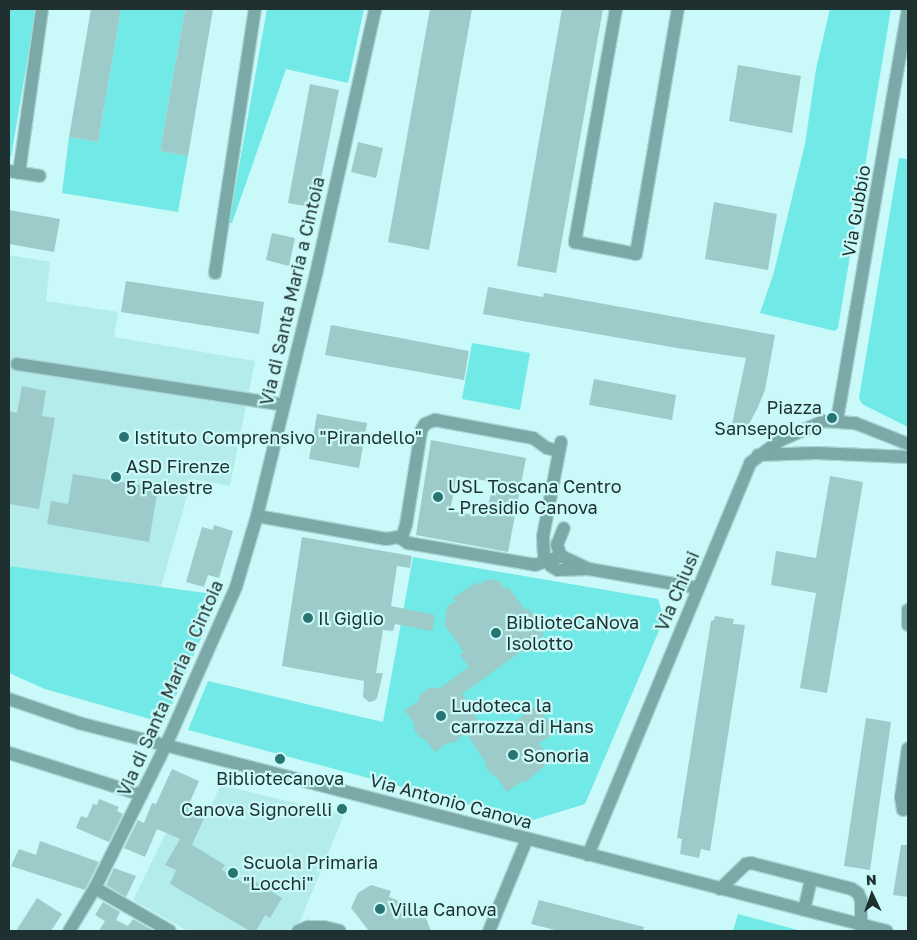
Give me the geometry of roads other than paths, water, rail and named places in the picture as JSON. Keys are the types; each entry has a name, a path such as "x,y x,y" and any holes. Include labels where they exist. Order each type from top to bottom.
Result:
{"street":[{"path":"40,176 14,172 42,9"},
{"path":"215,273 255,9"},
{"name":"Via di Santa Maria a Cintoia","path":"69,931 95,888 142,795 231,601 257,516 316,274 375,9"},
{"path":"616,9 575,242 636,254 678,9"},
{"name":"Via Gubbio","path":"837,420 905,49 908,9"},
{"path":"17,364 284,405"},
{"path":"399,538 404,534 406,525 421,431 425,424 435,420 533,438 547,448 560,447 543,536 543,548 547,562 554,568 562,571 589,569 698,588"},
{"path":"758,455 800,429 824,421 837,420 855,423 908,444"},
{"path":"758,455 816,453 908,457"},
{"name":"Via Chiusi","path":"588,855 743,475 750,463 758,455"},
{"path":"257,516 386,539 399,538 408,543 535,565 561,556"},
{"path":"564,528 557,545 561,556 589,569"},
{"path":"908,610 908,625"},
{"name":"Via Antonio Canova","path":"9,699 79,723 804,910 862,928 887,931"},
{"path":"903,810 900,805 908,748"},
{"path":"10,757 142,795"},
{"path":"489,931 526,839"},
{"path":"720,889 746,864 751,863 852,889 858,893 861,900 862,928"},
{"path":"804,910 812,879"},
{"path":"95,888 170,931"},
{"path":"298,931 324,927 340,931"}],"place":[{"name":"Piazza Sansepolcro","path":"832,418"},
{"name":"Istituto Comprensivo \"Pirandello\"","path":"124,437"},
{"name":"ASD Firenze 5 Palestre","path":"116,477"},
{"name":"USL Toscana Centro - Presidio Canova","path":"438,497"},
{"name":"Il Giglio","path":"308,618"},
{"name":"BiblioteCaNova Isolotto","path":"496,633"},
{"name":"Ludoteca la carrozza di Hans","path":"441,716"},
{"name":"Sonoria","path":"513,755"},
{"name":"Bibliotecanova","path":"280,759"},
{"name":"Canova Signorelli","path":"342,809"},
{"name":"Scuola Primaria \"Locchi\"","path":"233,873"},
{"name":"Villa Canova","path":"380,909"}]}
